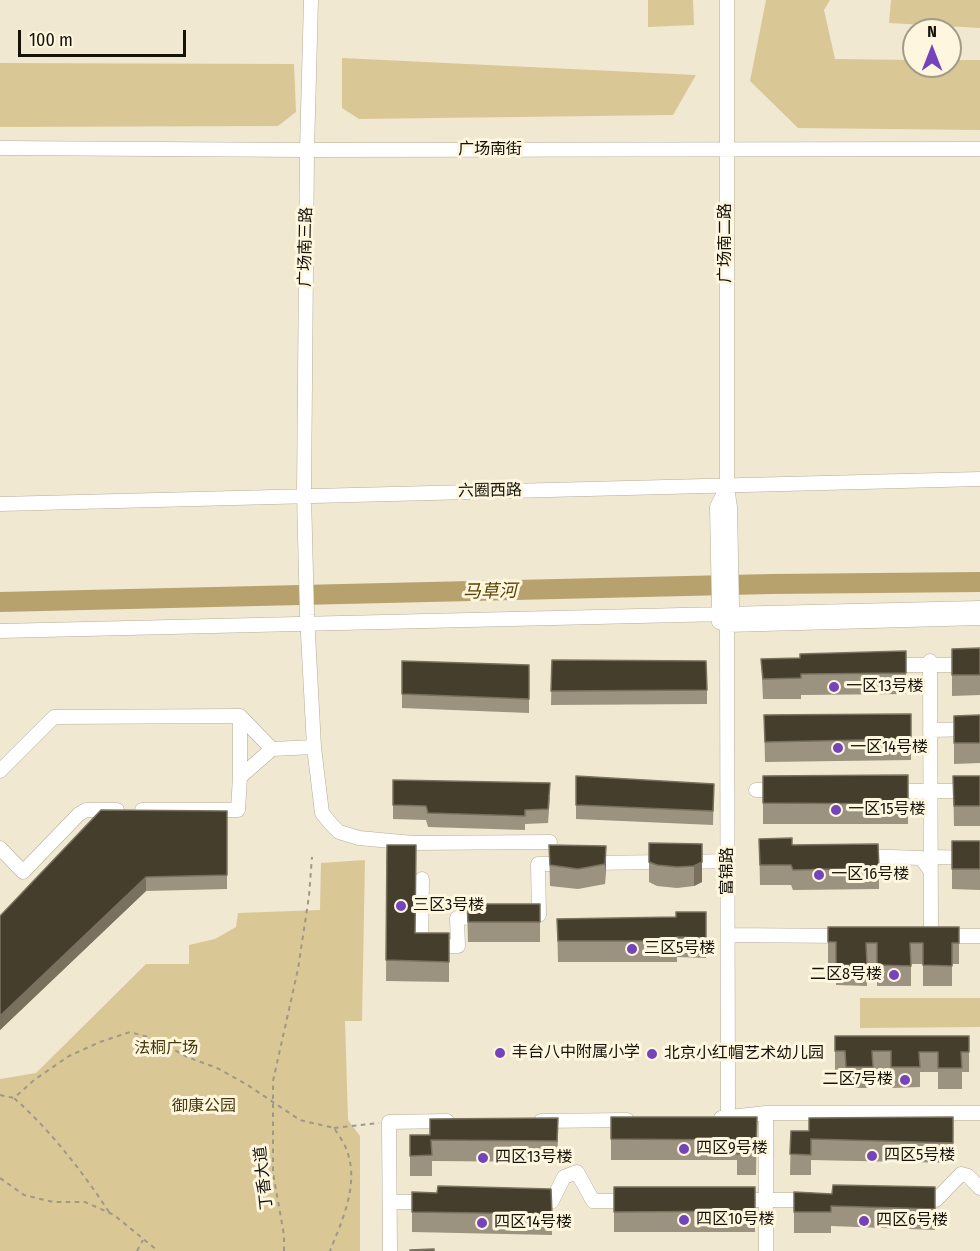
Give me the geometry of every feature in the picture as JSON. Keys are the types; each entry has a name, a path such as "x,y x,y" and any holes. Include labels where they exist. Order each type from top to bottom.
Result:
{"street":[{"name":"广场南三路","path":"311,0 307,150 304,495 307,620 314,747 322,813 339,832 359,838 413,843 550,842"},
{"name":"广场南二路","path":"727,0 727,487"},
{"name":"广场南街","path":"0,148 980,149"},
{"name":"六圈西路","path":"0,504 980,479"},
{"name":"富锦路","path":"727,487 730,507 725,571 728,1118"},
{"path":"0,631 307,620 697,615 980,608"},
{"path":"726,614 980,618"},
{"path":"873,665 930,663 980,665"},
{"path":"930,663 930,863 925,936 980,936"},
{"path":"0,771 54,717 240,716 272,749"},
{"path":"0,848 23,872 79,814 87,810 238,810 240,716"},
{"path":"930,730 980,729"},
{"path":"240,777 272,749 314,747"},
{"path":"756,790 790,790"},
{"path":"884,791 980,791"},
{"path":"842,856 921,858 930,863 980,858"},
{"path":"516,916 539,915 538,864 728,861"},
{"path":"422,879 421,947 458,946 457,918 492,917"},
{"path":"728,935 859,936"},
{"path":"766,1113 766,1251"},
{"path":"708,1119 766,1113 980,1113"},
{"path":"531,1121 638,1120"},
{"path":"390,1251 389,1122 460,1121"},
{"path":"518,1201 552,1201 564,1177 577,1172 593,1202 650,1201"},
{"path":"902,1200 936,1200 961,1174 968,1176 980,1188"},
{"path":"731,1200 822,1200"},
{"path":"390,1202 448,1202"}],"path":[{"name":"丁香大道","path":"284,1251 284,1235 273,1173 273,1081 298,969 309,896 312,856"},
{"path":"14,1098 34,1080 69,1056 130,1032 155,1039 187,1058 217,1068 246,1084 300,1120 334,1128 389,1122"},
{"path":"0,1095 14,1098 33,1115 79,1168 109,1212"},
{"path":"330,1251 347,1209 352,1178 346,1148 334,1128"},
{"path":"0,1178 24,1195 53,1202 85,1202 109,1212 158,1251"},
{"path":"137,1251 143,1239"}],"green space":[{"path":"648,0 693,0 694,25 648,27"},
{"path":"766,0 830,0 824,10 835,59 902,60 902,78 962,78 962,60 980,60 980,130 798,128 750,81"},
{"path":"891,0 980,0 980,28 962,27 962,18 902,18 902,24 889,23"},
{"path":"342,58 696,75 673,115 359,119 342,108"},
{"path":"0,63 294,64 296,112 278,126 0,127"},
{"name":"御康公园","path":"365,860 362,1021 345,1021 348,1120 360,1136 360,1251 0,1251 0,1079 36,1073 146,964 189,964 189,945 215,939 236,927 238,913 320,910 321,863"},
{"path":"860,998 980,998 980,1027 860,1028"}],"building":[{"path":"980,648 980,675 952,675 952,649"},
{"path":"906,651 906,673 801,674 801,678 763,679 761,659 800,658 800,654"},
{"path":"552,660 706,661 707,690 551,691"},
{"path":"402,661 529,665 529,699 402,694"},
{"path":"911,714 911,739 765,742 764,715"},
{"path":"980,715 980,743 954,743 954,716"},
{"path":"908,775 908,804 763,803 763,776"},
{"path":"576,776 714,784 713,811 576,805"},
{"path":"953,776 980,776 980,806 954,806"},
{"path":"393,780 550,783 548,809 525,810 525,816 428,813 426,806 393,805"},
{"path":"101,810 227,811 227,875 146,877 0,1016 0,916"},
{"path":"792,838 792,845 878,844 879,868 793,870 791,865 760,865 759,839"},
{"path":"952,841 980,841 980,869 952,869"},
{"path":"649,843 702,844 702,862 694,866 657,865 649,862"},
{"path":"387,845 416,845 415,933 449,933 449,962 386,960"},
{"path":"549,845 606,846 605,864 578,869 550,865"},
{"path":"467,904 540,904 540,922 468,922"},
{"path":"676,912 706,912 706,938 677,937 677,941 558,941 557,919 676,917"},
{"path":"828,927 959,927 959,943 952,943 952,966 923,965 923,943 910,943 911,966 877,965 877,943 866,943 867,965 836,965 836,942 828,942"},
{"path":"835,1036 969,1036 969,1052 961,1052 962,1068 938,1068 938,1052 919,1052 920,1067 891,1067 891,1051 872,1051 873,1067 846,1067 845,1051 835,1051"},
{"path":"611,1117 757,1117 756,1154 737,1154 737,1140 611,1139"},
{"path":"953,1117 953,1143 811,1139 811,1155 790,1154 791,1131 809,1131 809,1118"},
{"path":"558,1118 557,1141 431,1140 432,1155 410,1156 410,1135 430,1135 430,1119"},
{"path":"833,1185 935,1187 935,1209 831,1206 831,1212 794,1212 794,1192 832,1194"},
{"path":"438,1186 551,1189 552,1214 412,1212 412,1192 437,1193"},
{"path":"614,1187 755,1187 755,1211 614,1212"},
{"path":"434,1249 434,1251 410,1251 410,1250"}],"waterway":[{"name":"马草河","path":"0,602 772,584 980,582"}],"place":[{"name":"一区13号楼","path":"834,687"},
{"name":"一区14号楼","path":"838,748"},
{"name":"一区15号楼","path":"836,810"},
{"name":"一区16号楼","path":"819,875"},
{"name":"三区3号楼","path":"401,906"},
{"name":"三区5号楼","path":"632,949"},
{"name":"二区8号楼","path":"894,975"},
{"name":"丰台八中附属小学","path":"500,1053"},
{"name":"北京小红帽艺术幼儿园","path":"652,1054"},
{"name":"二区7号楼","path":"905,1080"},
{"name":"四区9号楼","path":"684,1149"},
{"name":"四区5号楼","path":"872,1156"},
{"name":"四区13号楼","path":"483,1158"},
{"name":"四区10号楼","path":"684,1220"},
{"name":"四区6号楼","path":"864,1221"},
{"name":"四区14号楼","path":"482,1223"}],"park label":[{"name":"法桐广场","path":"166,1049"}]}
